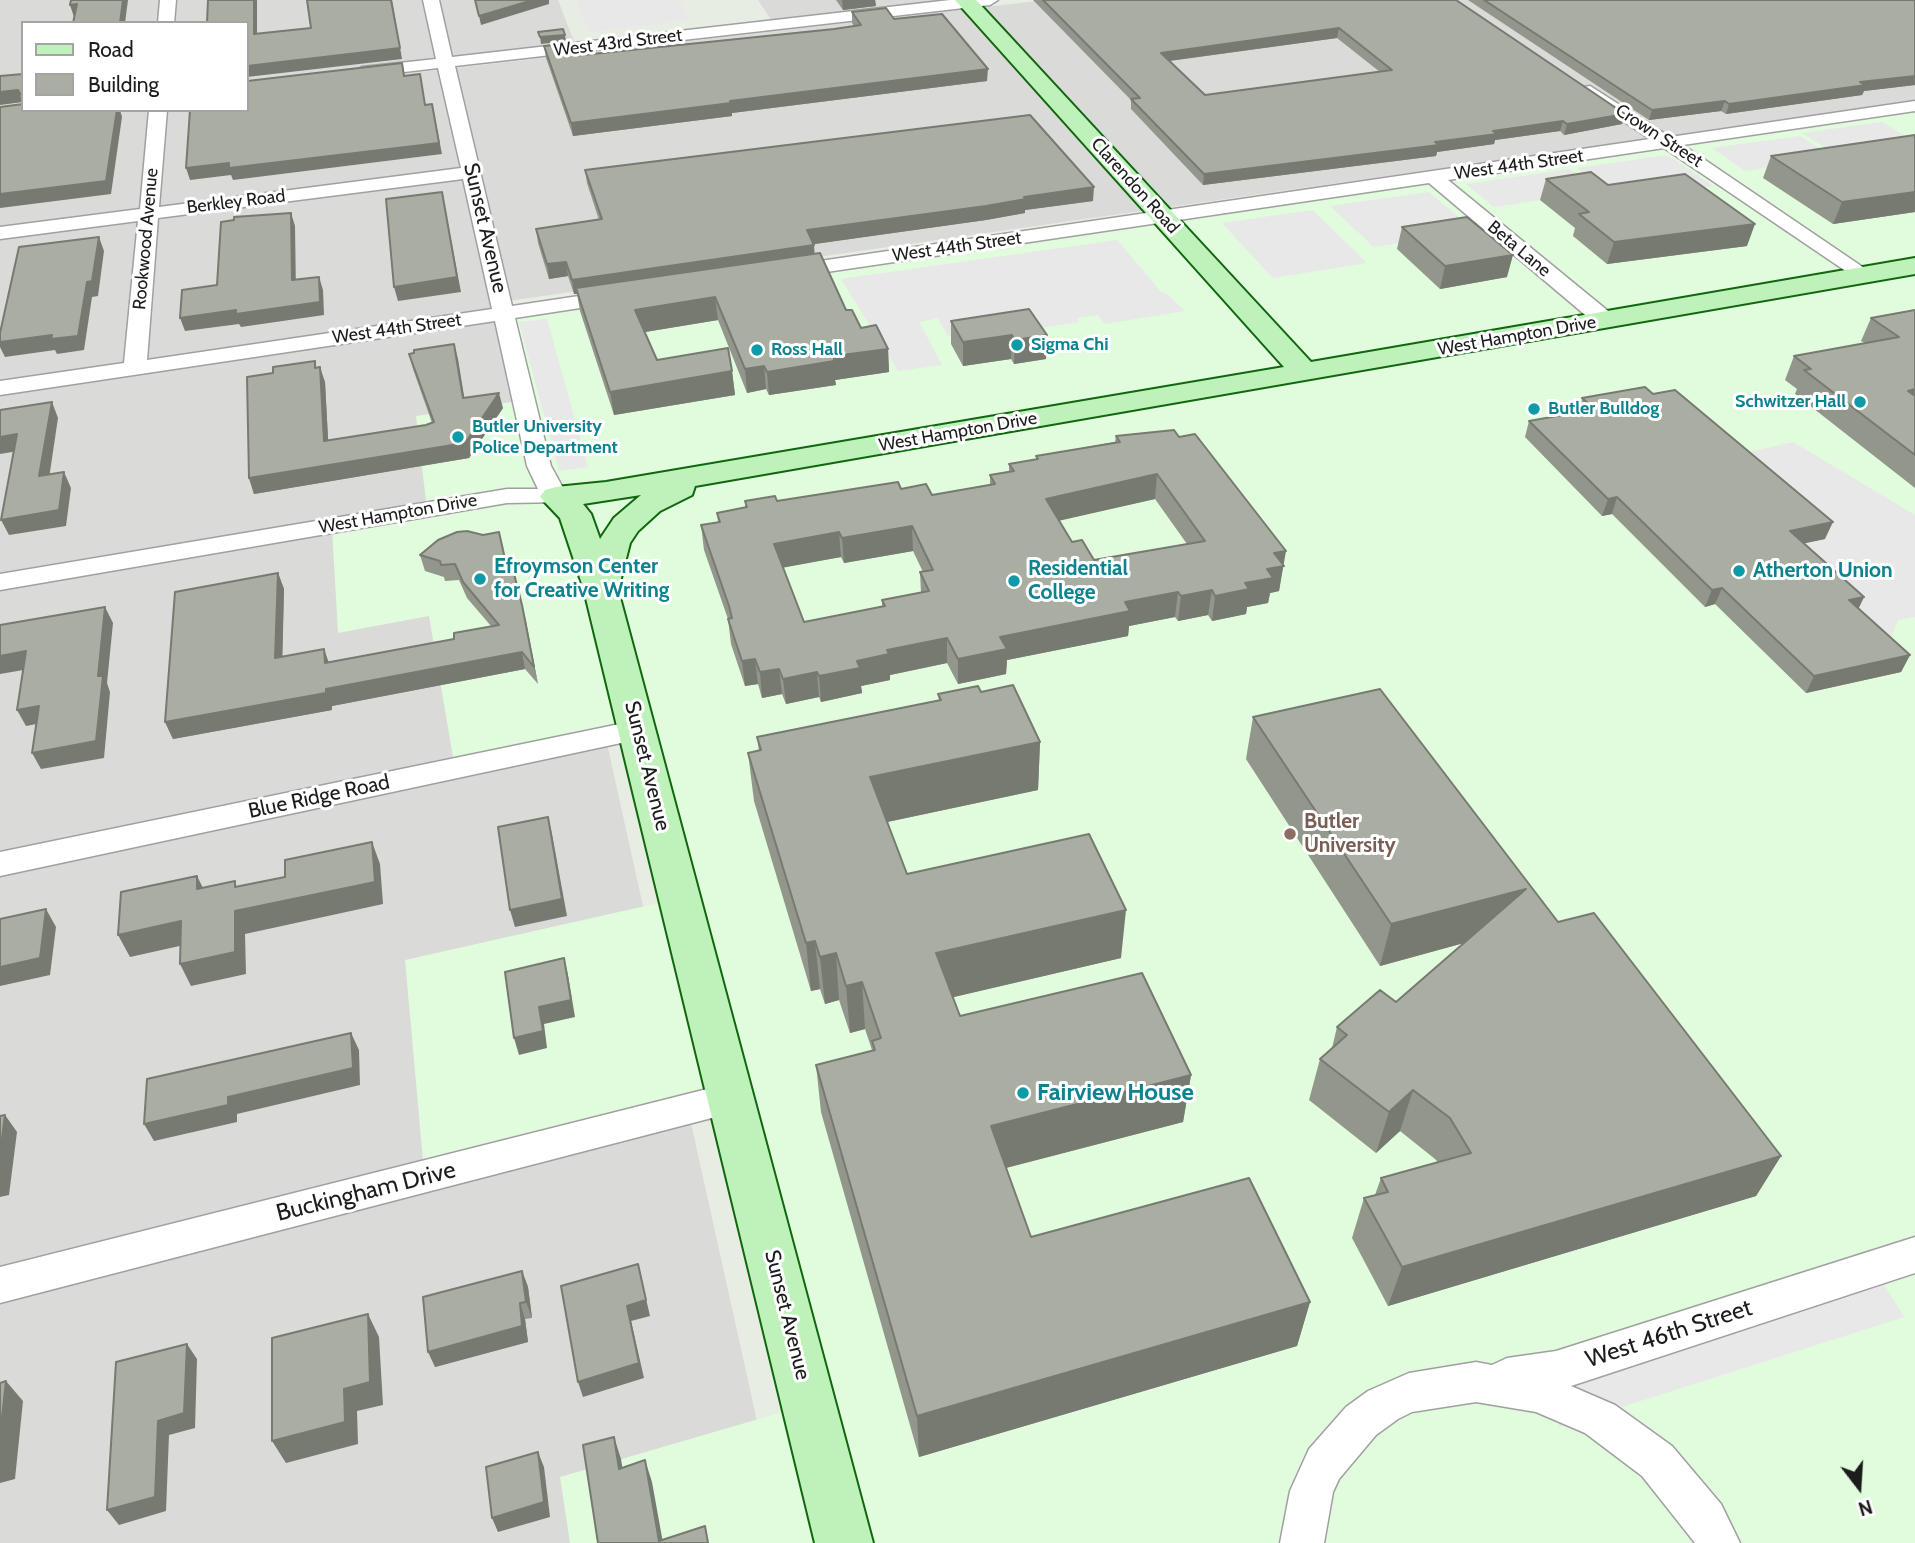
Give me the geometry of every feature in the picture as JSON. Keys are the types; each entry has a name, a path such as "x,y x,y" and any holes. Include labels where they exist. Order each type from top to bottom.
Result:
{"street":[{"path":"166,21 168,0"},
{"name":"Sunset Avenue","path":"431,0 539,466 547,485 575,514 601,590 639,730 844,1543"},
{"name":"West 43rd Street","path":"349,74 974,1"},
{"name":"Clarendon Road","path":"974,1 1162,216 1304,372"},
{"name":"Crown Street","path":"1576,82 1863,274"},
{"name":"West 44th Street","path":"765,275 1915,106"},
{"name":"Rookwood Avenue","path":"135,368 158,112"},
{"name":"Berkley Road","path":"0,233 472,172"},
{"name":"Beta Lane","path":"1433,177 1605,320"},
{"name":"West Hampton Drive","path":"0,582 507,496 606,492 1915,266"},
{"name":"West 44th Street","path":"0,388 642,293"},
{"path":"601,590 614,543 636,514 678,489 733,470"},
{"name":"Blue Ridge Road","path":"0,864 639,730"},
{"name":"Buckingham Drive","path":"0,1285 731,1098"},
{"name":"West 46th Street","path":"1418,1390 1556,1371 1915,1255"},
{"name":"West 46th Street","path":"1302,1543 1312,1491 1324,1464 1341,1441 1383,1405 1418,1390 1476,1382 1538,1392 1600,1419 1657,1461 1706,1519 1718,1543"}],"shaded area":[{"path":"0,0 558,0 575,44 248,80 248,21 21,21 21,105 0,108"},
{"path":"576,0 679,0 690,20 589,32"},
{"path":"758,0 950,0 772,21"},
{"path":"1046,0 1915,0 1915,101 494,303 556,513 784,1543 0,1543 0,120 68,112 248,112 248,92"},
{"name":"Butler University","path":"1915,107 1915,1543 570,1543 560,1477 810,1404 732,1099 424,1172 405,960 681,898 638,730 455,769 429,616 338,633 332,529 427,510 416,416 525,400 504,312"},
{"path":"1882,122 1915,142 1846,161 1802,133"},
{"path":"1800,136 1835,158 1745,171 1712,148"},
{"path":"1668,155 1713,186 1620,200 1577,168"},
{"path":"1570,169 1600,191 1494,207 1466,184"},
{"path":"1429,192 1475,231 1374,247 1330,206"},
{"path":"1312,210 1367,263 1273,278 1222,223"},
{"path":"1117,240 1161,292 1185,311 1105,324 1098,315 1077,318 1079,322 1032,329 1014,324 948,336 938,318 919,322 942,365 898,371 841,279"},
{"path":"547,319 588,467 559,471 519,322"},
{"path":"1793,442 1915,515 1915,617 1898,620 1888,644 1783,548 1824,539 1785,482 1749,452"},
{"path":"1873,1267 1904,1317 1559,1427 1556,1371"}],"building":[{"path":"71,0 123,0 120,21 73,21 77,4 70,5"},
{"path":"208,0 254,0 254,34 311,28 307,0 391,0 400,48 248,66 248,21 207,21"},
{"path":"475,0 533,0 479,16"},
{"path":"1043,0 1456,0 1625,114 1567,124 1563,121 1493,131 1497,134 1435,142 1439,145 1204,174 1131,99 1140,98","holes":["1339,28 1392,70 1205,95 1161,53"]},
{"path":"1484,0 1915,0 1915,76 1860,82 1866,85 1729,104 1725,101 1652,110"},
{"path":"886,8 894,19 942,14 988,69 571,123 544,46 569,44 573,56 834,29 861,25 852,12"},
{"path":"563,29 565,35 540,37 538,32"},
{"path":"402,63 404,76 420,74 425,105 432,104 439,143 229,168 229,163 186,168 190,112 248,112 248,81"},
{"path":"21,74 21,95 18,90 0,92 0,76"},
{"path":"21,104 21,112 117,112 106,181 0,194 0,107"},
{"path":"1030,115 1094,187 1024,197 1026,199 986,206 807,230 814,245 572,280 566,262 547,264 536,229 602,219 585,170"},
{"path":"1915,135 1915,192 1842,202 1771,156"},
{"path":"1591,172 1608,185 1685,174 1755,224 1614,242 1579,214 1589,212 1546,179"},
{"path":"442,192 457,277 394,287 386,199"},
{"path":"291,213 292,280 319,277 320,302 236,314 236,310 180,318 182,290 217,285 221,222 234,220 234,217"},
{"path":"1467,217 1513,255 1445,266 1402,227"},
{"path":"99,237 92,281 87,282 78,336 51,339 52,335 0,342 19,247"},
{"path":"820,253 846,310 852,310 861,328 876,325 888,349 834,356 834,361 767,372 764,366 745,369 715,297 635,310 657,360 728,348 732,371 610,392 576,288"},
{"path":"1029,309 1047,335 1015,340 1012,335 963,342 951,321"},
{"path":"1915,310 1915,389 1908,391 1915,396 1915,455 1804,370 1811,369 1794,356 1899,337 1871,318"},
{"path":"454,344 463,398 499,393 465,443 249,478 247,377 273,373 273,367 315,361 315,368 320,367 324,441 426,425 434,422 409,354 414,353 414,350"},
{"name":"Atherton Union","path":"1645,387 1653,394 1675,390 1833,522 1790,531 1864,597 1849,600 1910,655 1814,676 1722,588 1712,590 1617,497 1608,499 1529,421 1574,413 1567,407 1589,404 1582,398"},
{"path":"52,402 39,476 64,472 59,510 1,520 17,434 0,437 0,410"},
{"path":"1174,430 1179,437 1195,434 1286,551 1274,553 1284,566 1267,569 1273,578 1245,583 1249,589 1215,596 1212,590 1181,596 1178,592 1125,602 1130,611 1000,637 1007,649 958,659 947,638 887,650 889,654 857,661 860,668 819,676 817,672 783,679 779,669 760,672 755,659 742,661 728,619 732,618 729,606 701,525 720,522 717,513 747,507 745,501 775,496 777,501 898,482 901,489 926,484 932,495 995,484 990,475 1014,471 1009,464 1038,459 1036,456 1120,442 1116,436","holes":["1157,474 1205,541 1094,560 1082,540 1072,542 1046,499","912,526 933,570 920,572 929,591 882,600 885,606 804,622 774,544 839,532 842,538"]},
{"path":"467,531 483,535 499,532 505,559 511,562 534,667 522,652 326,689 326,693 165,722 175,592 278,573 275,658 324,649 325,663 454,639 454,633 499,625 463,582 455,564 441,565 440,561 420,555 438,540"},
{"path":"105,607 98,676 103,676 96,741 32,753 39,706 17,710 26,651 0,656 0,625"},
{"name":"Fairview House","path":"1013,685 1040,742 870,777 907,874 1089,834 1126,910 936,953 960,1016 1142,973 1191,1075 991,1126 1031,1237 1249,1178 1310,1302 917,1416 816,1065 875,1050 872,1041 881,1038 862,982 846,986 836,953 820,957 815,941 806,943 748,753 761,750 757,737 941,700 938,694 978,686 981,692"},
{"path":"1380,689 1558,922 1594,913 1781,1156 1402,1267 1364,1198 1388,1192 1381,1178 1471,1153 1450,1118 1413,1090 1389,1112 1320,1059 1347,1035 1337,1027 1380,990 1396,1002 1526,889 1391,924 1253,717"},
{"path":"548,817 562,899 510,910 498,827"},
{"path":"372,842 375,882 235,911 235,952 180,964 181,921 118,935 121,892 197,876 197,889 235,881 235,887 285,877 285,860"},
{"path":"46,909 40,958 0,967 0,919"},
{"path":"564,958 571,1000 539,1007 543,1031 514,1038 505,972"},
{"path":"351,1033 353,1068 228,1097 228,1105 144,1124 147,1079"},
{"path":"5,1115 0,1154 0,1116"},
{"path":"638,1264 646,1300 627,1306 639,1363 578,1382 561,1286"},
{"path":"522,1271 526,1302 520,1303 522,1326 428,1352 423,1297"},
{"path":"368,1314 370,1382 344,1389 345,1422 272,1441 272,1338"},
{"path":"187,1344 184,1413 158,1421 155,1497 107,1510 116,1362"},
{"path":"6,1381 0,1435 0,1383"},
{"path":"614,1437 619,1469 645,1460 659,1541 705,1526 708,1543 598,1543 583,1445"},
{"path":"538,1452 544,1502 492,1518 486,1467"}],"place":[{"name":"Sigma Chi","path":"1017,345"},
{"name":"Ross Hall","path":"757,350"},
{"name":"Schwitzer Hall","path":"1860,402"},
{"name":"Butler Bulldog","path":"1534,409"},
{"name":"Butler University Police Department","path":"458,437"},
{"name":"Atherton Union","path":"1739,571"},
{"name":"Efroymson Center for Creative Writing","path":"480,579"},
{"name":"Residential College","path":"1014,581"},
{"name":"Butler University","path":"1290,834"},
{"name":"Fairview House","path":"1023,1093"}]}
